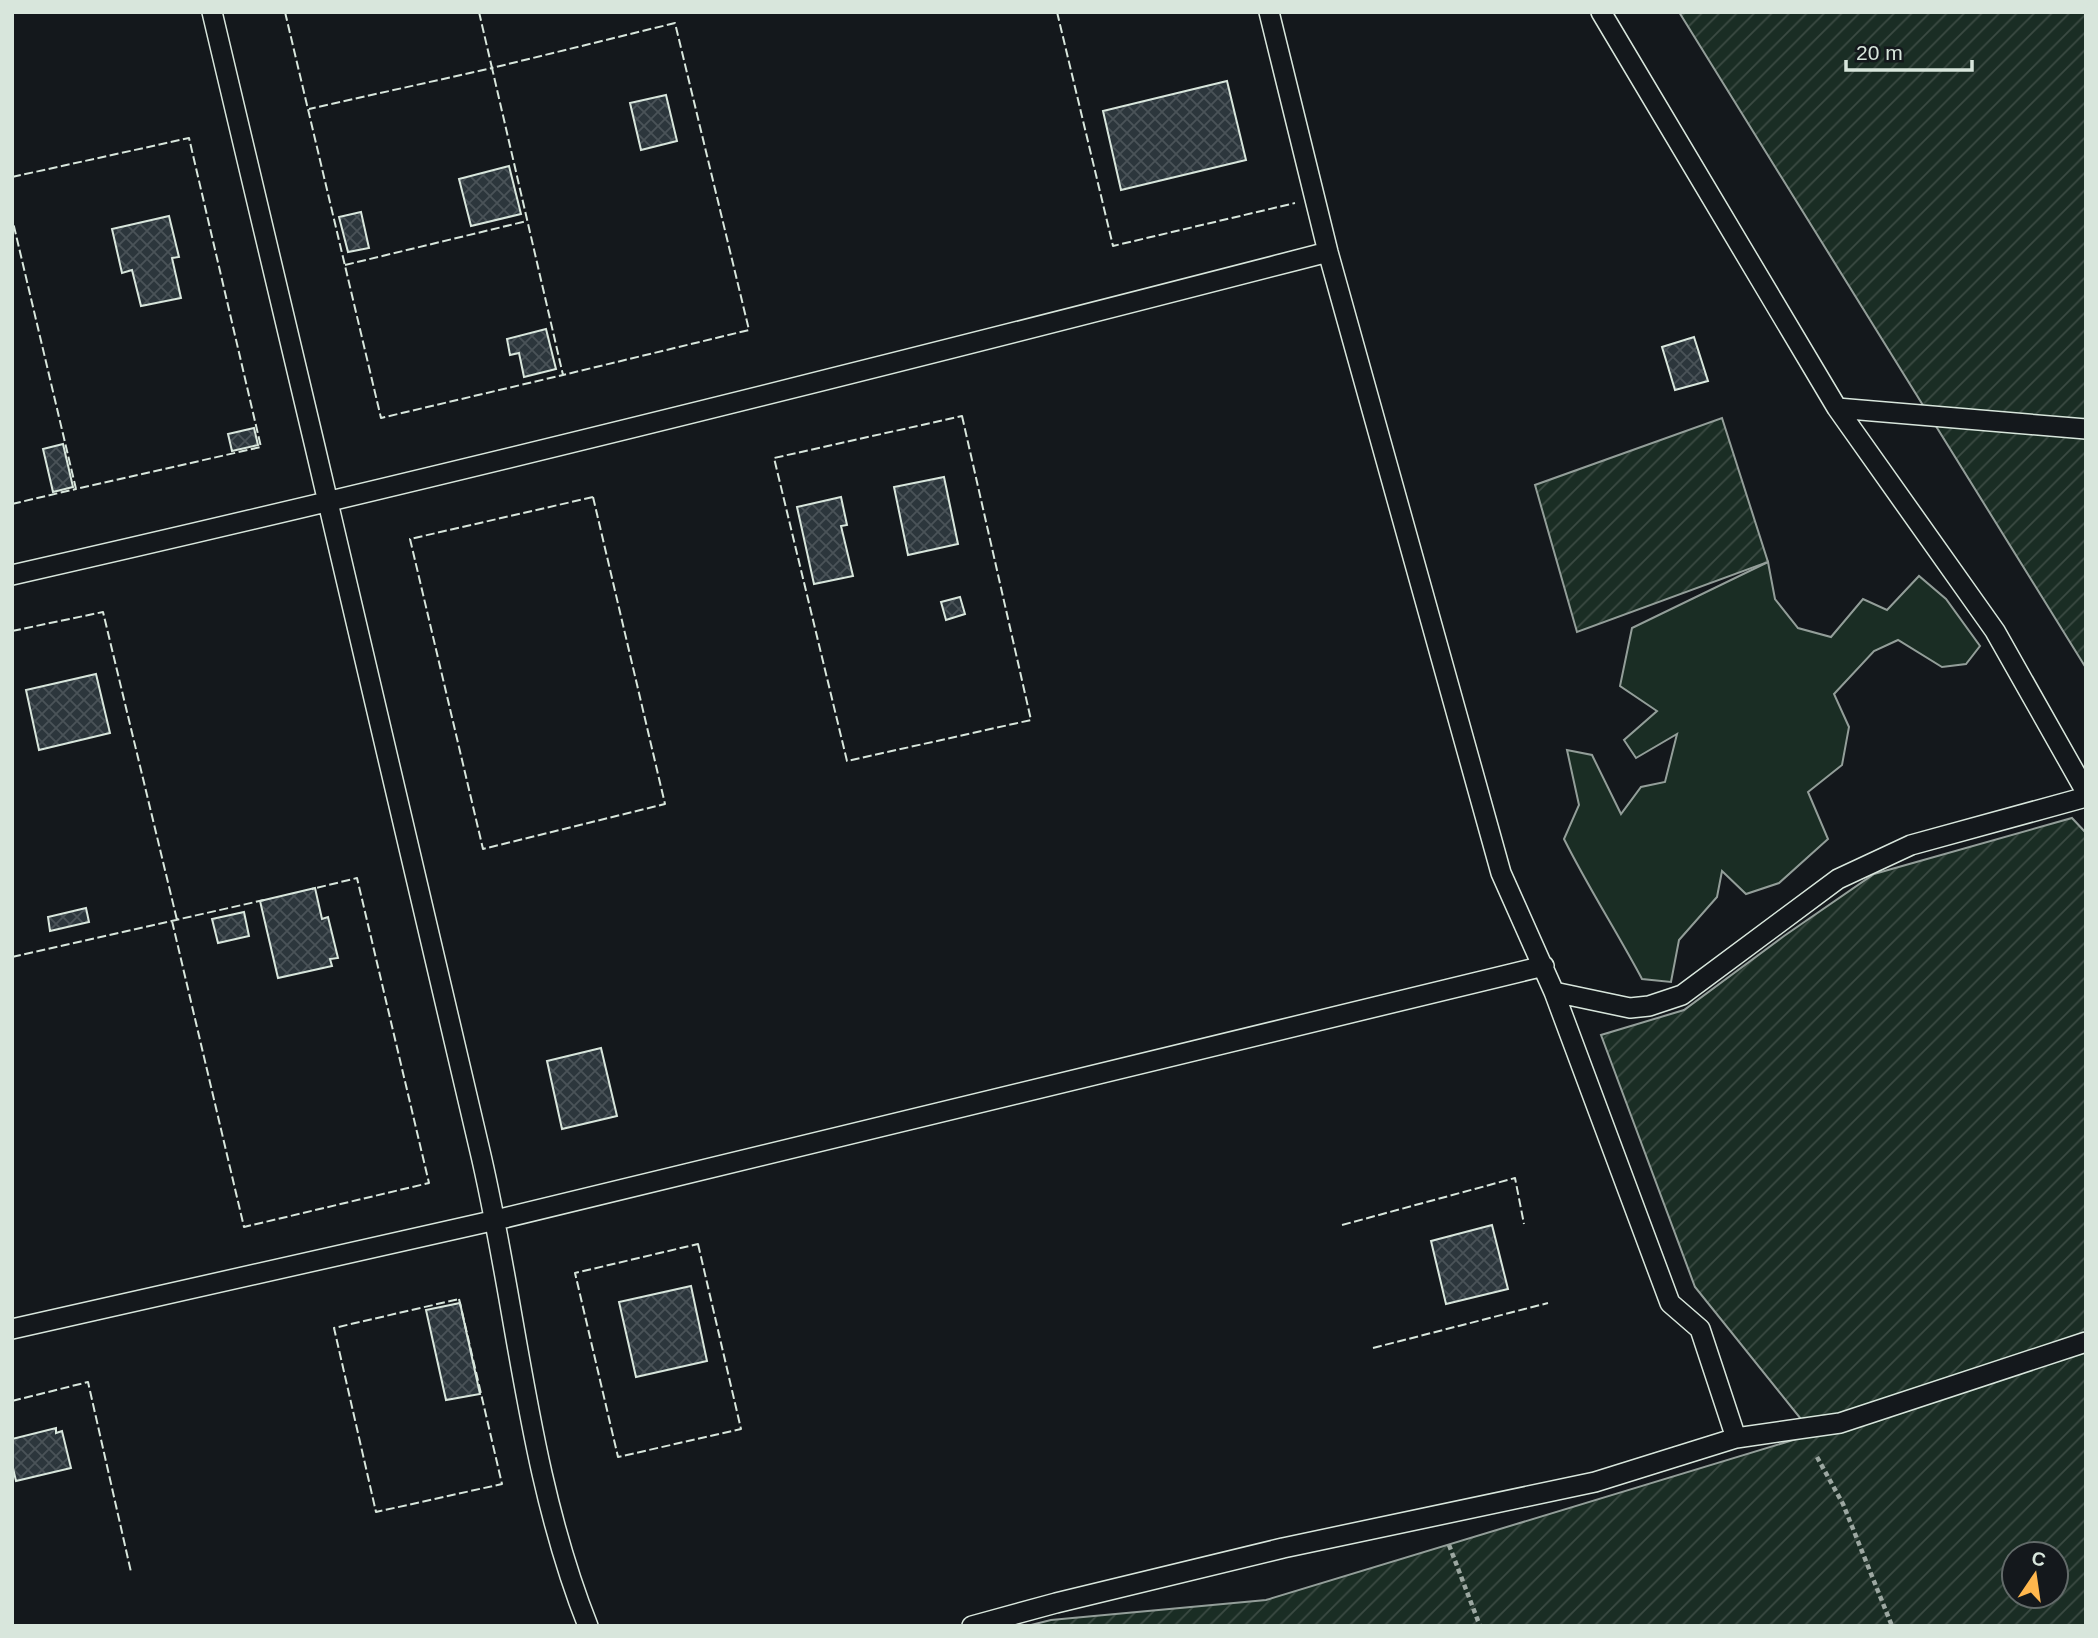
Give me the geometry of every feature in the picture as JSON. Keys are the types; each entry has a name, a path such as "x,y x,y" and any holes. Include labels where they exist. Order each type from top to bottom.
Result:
{"lane":[{"path":"212,12 496,1220 541,1475 573,1590 588,1626"},
{"path":"1269,12 1328,252 1501,873 1544,966 1670,1303 1700,1329 1736,1438"},
{"path":"1554,992 1630,1008 1649,1006 1682,995 1838,879 1910,845 2086,794 1995,631 1837,408 1601,12"},
{"path":"12,575 329,503 866,371 1328,252"},
{"path":"1837,408 2086,429"},
{"path":"12,1329 496,1220 1544,966"},
{"path":"972,1626 1270,1552 1595,1482 1736,1438 1840,1423 2086,1342"}],"path":[{"path":"1802,1429 1843,1504 1892,1626"},
{"path":"1438,1515 1480,1626"}],"green space":[{"path":"1679,12 2086,12 2086,668"},
{"path":"1722,418 1768,562 1577,632 1535,485"},
{"path":"1768,562 1775,599 1798,628 1831,637 1863,599 1887,610 1919,576 1946,599 1980,646 1966,664 1942,667 1898,640 1874,651 1834,694 1849,727 1842,765 1808,792 1828,839 1779,883 1746,894 1722,871 1717,897 1679,940 1671,982 1642,979 1564,839 1579,805 1567,750 1592,755 1621,814 1641,787 1665,782 1677,734 1636,758 1624,740 1657,711 1620,686 1632,628"},
{"path":"2072,818 2086,833 2086,1626 1027,1626 1051,1620 1266,1600 1813,1434 1695,1287 1601,1035 1684,1010 1874,874"}],"building":[{"path":"1227,81 1246,160 1121,190 1103,111"},
{"path":"666,95 677,141 641,150 630,103"},
{"path":"509,166 521,214 471,226 459,179"},
{"path":"361,212 369,248 348,252 339,217"},
{"path":"169,216 179,257 172,258 181,298 141,306 132,270 122,273 112,229"},
{"path":"546,329 556,369 524,377 519,353 510,355 507,339"},
{"path":"1694,337 1708,381 1675,390 1662,347"},
{"path":"254,428 258,445 232,451 228,434"},
{"path":"63,444 73,487 53,492 43,449"},
{"path":"944,477 958,544 908,555 894,487"},
{"path":"841,497 847,525 841,526 853,576 814,584 797,507"},
{"path":"960,597 965,614 946,620 941,602"},
{"path":"96,674 110,733 39,750 26,690"},
{"path":"315,888 322,919 328,917 338,958 330,959 332,966 278,978 260,901"},
{"path":"86,908 89,922 50,931 48,917"},
{"path":"244,912 249,936 218,943 212,919"},
{"path":"601,1048 617,1116 562,1129 547,1061"},
{"path":"1492,1225 1508,1289 1446,1304 1431,1241"},
{"path":"691,1286 707,1361 636,1377 619,1302"},
{"path":"460,1303 480,1394 446,1400 426,1310"},
{"path":"56,1428 56,1433 62,1431 71,1468 16,1481 12,1464 12,1439"}],"fence":[{"path":"285,12 381,418 563,375 492,68 309,109"},
{"path":"479,12 492,68 675,23 749,330 563,375"},
{"path":"1057,12 1113,246 1295,203"},
{"path":"12,177 189,138 261,447 76,489 12,218"},
{"path":"345,265 527,221"},
{"path":"962,416 1031,720 847,761 774,458 962,416"},
{"path":"12,504 76,489"},
{"path":"593,497 665,804 483,849 410,539 593,497"},
{"path":"12,631 103,612 177,920"},
{"path":"172,921 244,1227 429,1183 357,878 312,889"},
{"path":"12,957 264,900"},
{"path":"1342,1225 1515,1178 1524,1224"},
{"path":"698,1244 741,1429 618,1457 575,1273 698,1244"},
{"path":"459,1299 502,1484 376,1512 334,1328 459,1299"},
{"path":"1373,1348 1548,1303"},
{"path":"12,1401 88,1382 131,1572"}]}
